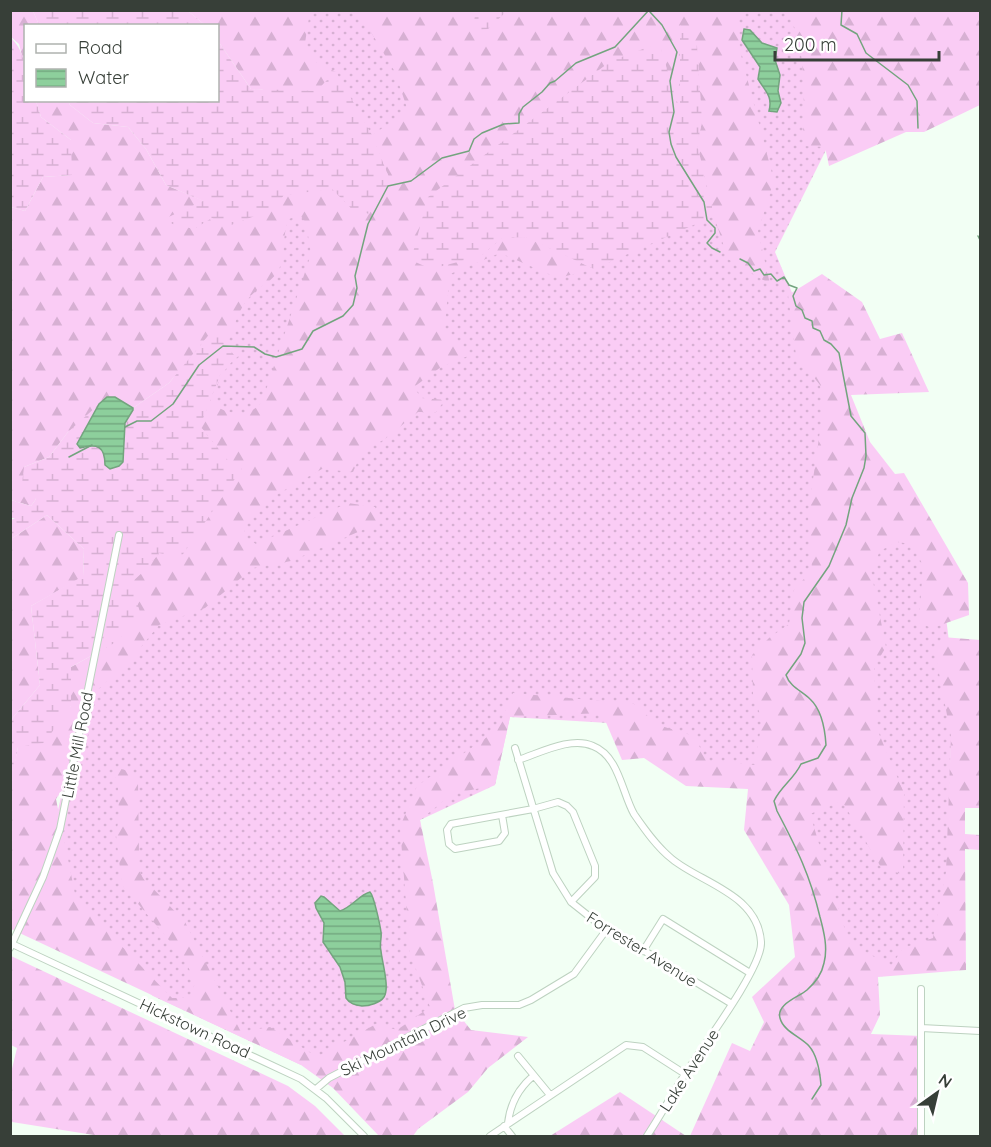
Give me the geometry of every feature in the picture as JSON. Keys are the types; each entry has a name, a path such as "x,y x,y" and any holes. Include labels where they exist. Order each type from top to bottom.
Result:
{"street":[{"name":"Little Mill Road","path":"11,945 43,877 60,829 119,535"},
{"name":"Lake Avenue","path":"519,760 572,743 593,746 616,770 633,812 657,845 672,860 731,894 747,909 756,923 761,942 760,956 647,1137"},
{"name":"Forrester Avenue","path":"515,748 553,873 572,902 608,929 732,1004"},
{"path":"502,815 505,833 499,842 455,849 449,844 447,830 451,824 533,809 558,802 567,806 573,812 595,866 595,877 572,902"},
{"path":"643,951 663,919 750,973"},
{"name":"Ski Mountain Drive","path":"316,1089 329,1078 464,1008 482,1005 519,1005 531,1000 574,974 608,929"},
{"name":"Hickstown Road","path":"11,945 292,1074 316,1089 364,1137"},
{"path":"921,989 921,1137"},
{"path":"921,1028 981,1031"},
{"path":"490,1137 506,1124 626,1045 643,1047 685,1074"},
{"path":"518,1056 550,1095"},
{"path":"512,1137 506,1124 509,1113 522,1086 533,1076"}],"green space":[{"path":"476,10 507,11 488,29 472,31"},
{"path":"10,11 33,11 39,24 24,24 24,63 19,44 11,37"},
{"path":"33,11 188,11 204,24 39,24"},
{"path":"188,11 310,11 305,43 327,80 317,91 251,89 219,42 219,24 204,24"},
{"path":"287,11 805,11 832,138 775,252 824,369 898,520 941,577 953,674 945,953 853,977 764,785 683,769 625,724 510,717 495,785 420,820 441,1055 301,1065 153,996 73,929 58,810 112,576"},
{"path":"361,11 476,11 473,31 488,29 507,11 737,11 740,51 774,181 758,231 770,284 728,259 714,216 697,144 702,122 697,46 680,26 680,113 659,43 481,256 502,238 526,237 594,269 558,278 500,253 450,274 444,332 468,356 441,367 414,387 421,398 445,400 436,412 418,412 385,439 362,452 353,472 322,469 274,496 246,520 244,536 256,544 348,503 375,507 381,522 291,561 253,568 205,608 159,625 127,664 95,692 84,758 56,799 76,899 172,998 189,998 195,983 185,959 122,885 116,835 119,816 118,787 114,773 117,768 133,772 138,783 139,855 134,859 143,878 185,922 241,1032 270,1027 317,1057 376,1024 397,1030 430,1007 410,953 400,827 417,786 497,730 513,693 634,704 658,725 694,736 707,761 755,765 762,720 753,694 752,655 769,638 789,624 794,590 812,570 808,514 823,410 820,385 796,355 788,295 822,274 862,302 880,339 902,333 929,392 851,395 870,442 895,474 904,473 968,583 969,615 932,628 919,623 923,565 911,544 897,542 880,551 871,571 886,647 874,667 877,729 904,793 903,874 882,869 842,801 810,814 849,943 891,966 903,948 933,938 946,872 951,736 935,652 942,637 980,640 980,808 965,808 965,834 980,835 980,850 965,849 966,970 878,977 880,1015 871,1034 922,1036 922,1136 690,1136 732,1043 750,1051 764,1022 752,997 795,957 789,905 744,830 748,789 686,786 644,758 622,760 602,713 510,717 495,785 452,794 420,820 455,1010 471,1030 528,1037 488,1068 468,1092 418,1129 413,1136 379,1136 333,1088 301,1065 11,929 10,787 18,747 71,706 71,667 118,641 131,583 242,467 234,468 200,426 226,360 213,330 169,383 133,408 68,432 49,457 24,467 36,499 31,506 11,500 11,207 25,211 43,177 71,175 71,140 41,117 36,102 68,102 93,123 128,127 146,149 166,185 204,201 162,221 212,218 273,209 284,195 332,189 351,208 392,185 372,135 408,111 395,72 360,14","holes":["300,215 306,223 311,254 259,405 243,413 231,412 216,406 218,383 225,370 241,354 229,340 239,313 246,301 277,273 282,260 289,219"]},
{"path":"786,11 980,11 980,105 924,132 906,132 829,166 825,147 803,146 804,95 801,58 793,25"},
{"path":"680,25 697,46 702,122 697,144 714,216 594,269 526,237 502,238 481,256 431,269 411,260 428,197 611,61 659,43 680,111"},
{"path":"10,37 16,43 23,58 24,102 36,102 41,117 71,140 72,175 43,177 25,211 11,207"},
{"path":"219,42 251,89 317,91 327,80 315,62 336,72 372,135 392,185 369,214 351,208 332,189 284,195 273,209 226,227 212,218 194,229 160,221 203,201 166,185 146,149 128,127 93,123 68,102 219,102"},
{"path":"213,330 234,355 226,360 200,426 234,468 243,467 181,557 159,553 131,583 140,612 118,641 71,667 71,706 44,743 18,747 11,787 11,720 40,685 31,606 83,576 84,549 47,515 11,539 11,520 15,518 11,518 11,500 31,506 36,499 22,484 24,467 49,457 68,432 107,397 133,408 169,383"},
{"path":"47,515 84,549 83,577 31,606 40,685 11,720 11,539"},
{"path":"11,956 288,1086 315,1106 345,1136 100,1136 12,1122 11,1073 17,1048 11,1045"},
{"path":"620,1092 686,1136 550,1136"}],"water":[{"path":"744,29 750,30 762,43 777,48 775,60 780,75 778,91 781,103 777,112 769,111 769,97 758,79 760,67 742,40"},
{"path":"107,397 115,397 133,408 125,423 123,462 110,469 105,465 102,450 95,446 80,448 77,444 99,404"},
{"path":"370,892 380,928 380,948 386,993 380,1001 362,1006 349,1002 346,998 345,982 340,967 323,942 324,923 315,903 321,896 340,911"}],"waterway":[{"path":"125,427 137,421 151,421 173,404 199,365 223,346 254,347 265,354 276,357 302,349 313,331 343,316 353,305 357,288 355,276 368,224 388,186 411,181 442,158 469,151 474,139 482,133 504,124 519,123 519,114 523,107 550,83 576,63 615,47 649,10"},
{"path":"842,10 841,25 857,34 866,53 908,85 917,101 918,128"},
{"path":"650,12 662,25 677,52 670,81 674,112 669,132 671,144 676,157 704,202 707,220 715,228 715,233 707,243 720,252"},
{"path":"978,236 980,240"},
{"path":"740,259 748,263 754,271 760,269 764,275 771,274 777,281 784,277 789,285 797,288 793,296 796,306 802,310 805,318 812,321 813,328 820,331 824,340 839,353 851,416 865,433 864,468 852,498 846,525 829,566 804,602 802,618 805,643 801,654 786,675 790,683 814,703 824,726 826,745 818,758 801,764 774,801 807,875 825,940 826,952 818,978 807,990 789,1001 780,1013 785,1027 809,1046 816,1060 821,1085 812,1099"},
{"path":"69,457 92,445"}]}
